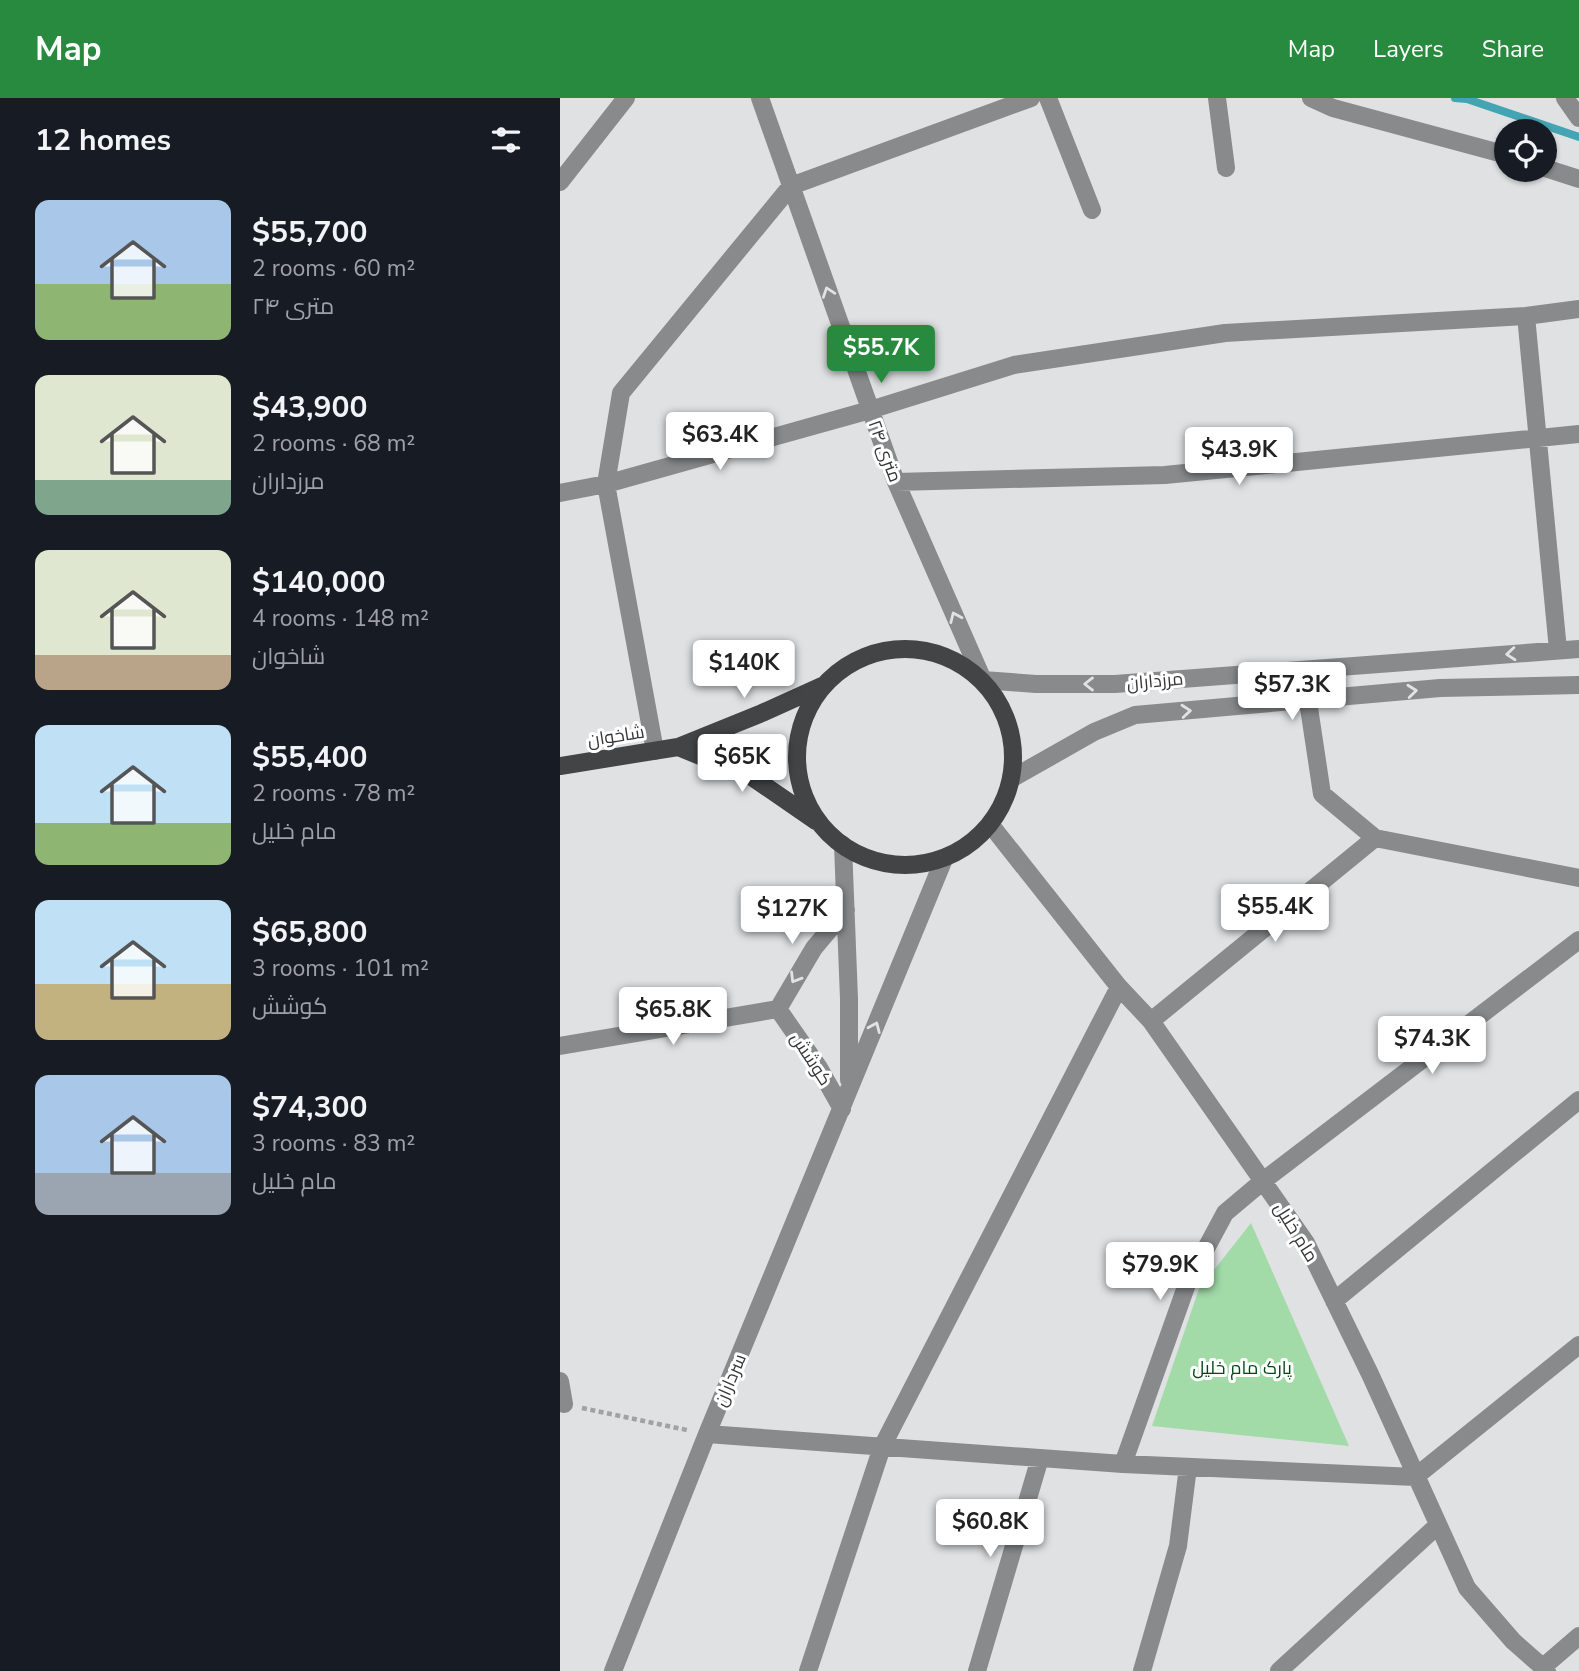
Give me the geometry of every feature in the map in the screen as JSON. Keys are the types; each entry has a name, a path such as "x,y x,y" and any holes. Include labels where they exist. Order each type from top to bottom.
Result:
{"main road":[{"path":"678,747 752,777 817,821 844,845 873,863 910,867 944,859 974,841 999,815 1011,779 1012,743 1004,711 983,680 953,659 918,649 883,651 849,663 822,686 804,718 796,752 801,788 817,821"},
{"name":"شاخوان","path":"560,766 678,747 822,686"}],"street":[{"path":"560,182 626,98"},
{"name":"۲۴ متری","path":"760,98 896,482 983,680"},
{"path":"655,751 606,484 621,393 791,186 1031,98"},
{"path":"1048,98 1092,210"},
{"path":"1217,98 1226,168"},
{"path":"1311,98 1334,108 1494,151"},
{"path":"1565,98 1579,118"},
{"path":"1557,172 1579,179"},
{"path":"560,493 606,484 870,410 1014,365 1225,333 1526,316 1579,309"},
{"path":"1526,316 1558,650"},
{"path":"896,482 1166,475 1579,434"},
{"name":"مرزداران","path":"983,680 1035,684 1115,684 1579,649"},
{"name":"مرزداران","path":"1011,779 1094,732 1135,715 1440,688 1579,685"},
{"path":"1308,701 1322,794 1375,838 1579,878"},
{"name":"مام خلیل","path":"990,824 1119,987 1151,1021 1306,1243 1370,1374 1468,1588 1513,1640 1545,1669"},
{"path":"1151,1021 1375,838"},
{"name":"سرداران","path":"844,845 849,1090"},
{"name":"سرداران","path":"613,1671 707,1434 944,859"},
{"path":"560,1046 778,1009 814,948 846,911"},
{"path":"1123,1464 1187,1283 1225,1213 1262,1181 1579,940"},
{"path":"808,1671 882,1447 1119,987"},
{"name":"کوشش","path":"778,1009 819,1069 842,1109"},
{"path":"1334,1301 1579,1100"},
{"path":"707,1434 1123,1464 1415,1477 1579,1345"},
{"path":"560,1381 564,1404"},
{"path":"977,1671 1040,1458"},
{"path":"1142,1671 1178,1546 1188,1467"},
{"path":"1279,1671 1438,1525"},
{"path":"1545,1669 1579,1636"}],"path":[{"path":"564,1404 707,1434"}],"green space":[{"name":"پارک مام خلیل","path":"1251,1223 1349,1446 1152,1426 1199,1289"}],"waterway":[{"path":"1455,98 1467,99 1579,137"}]}
